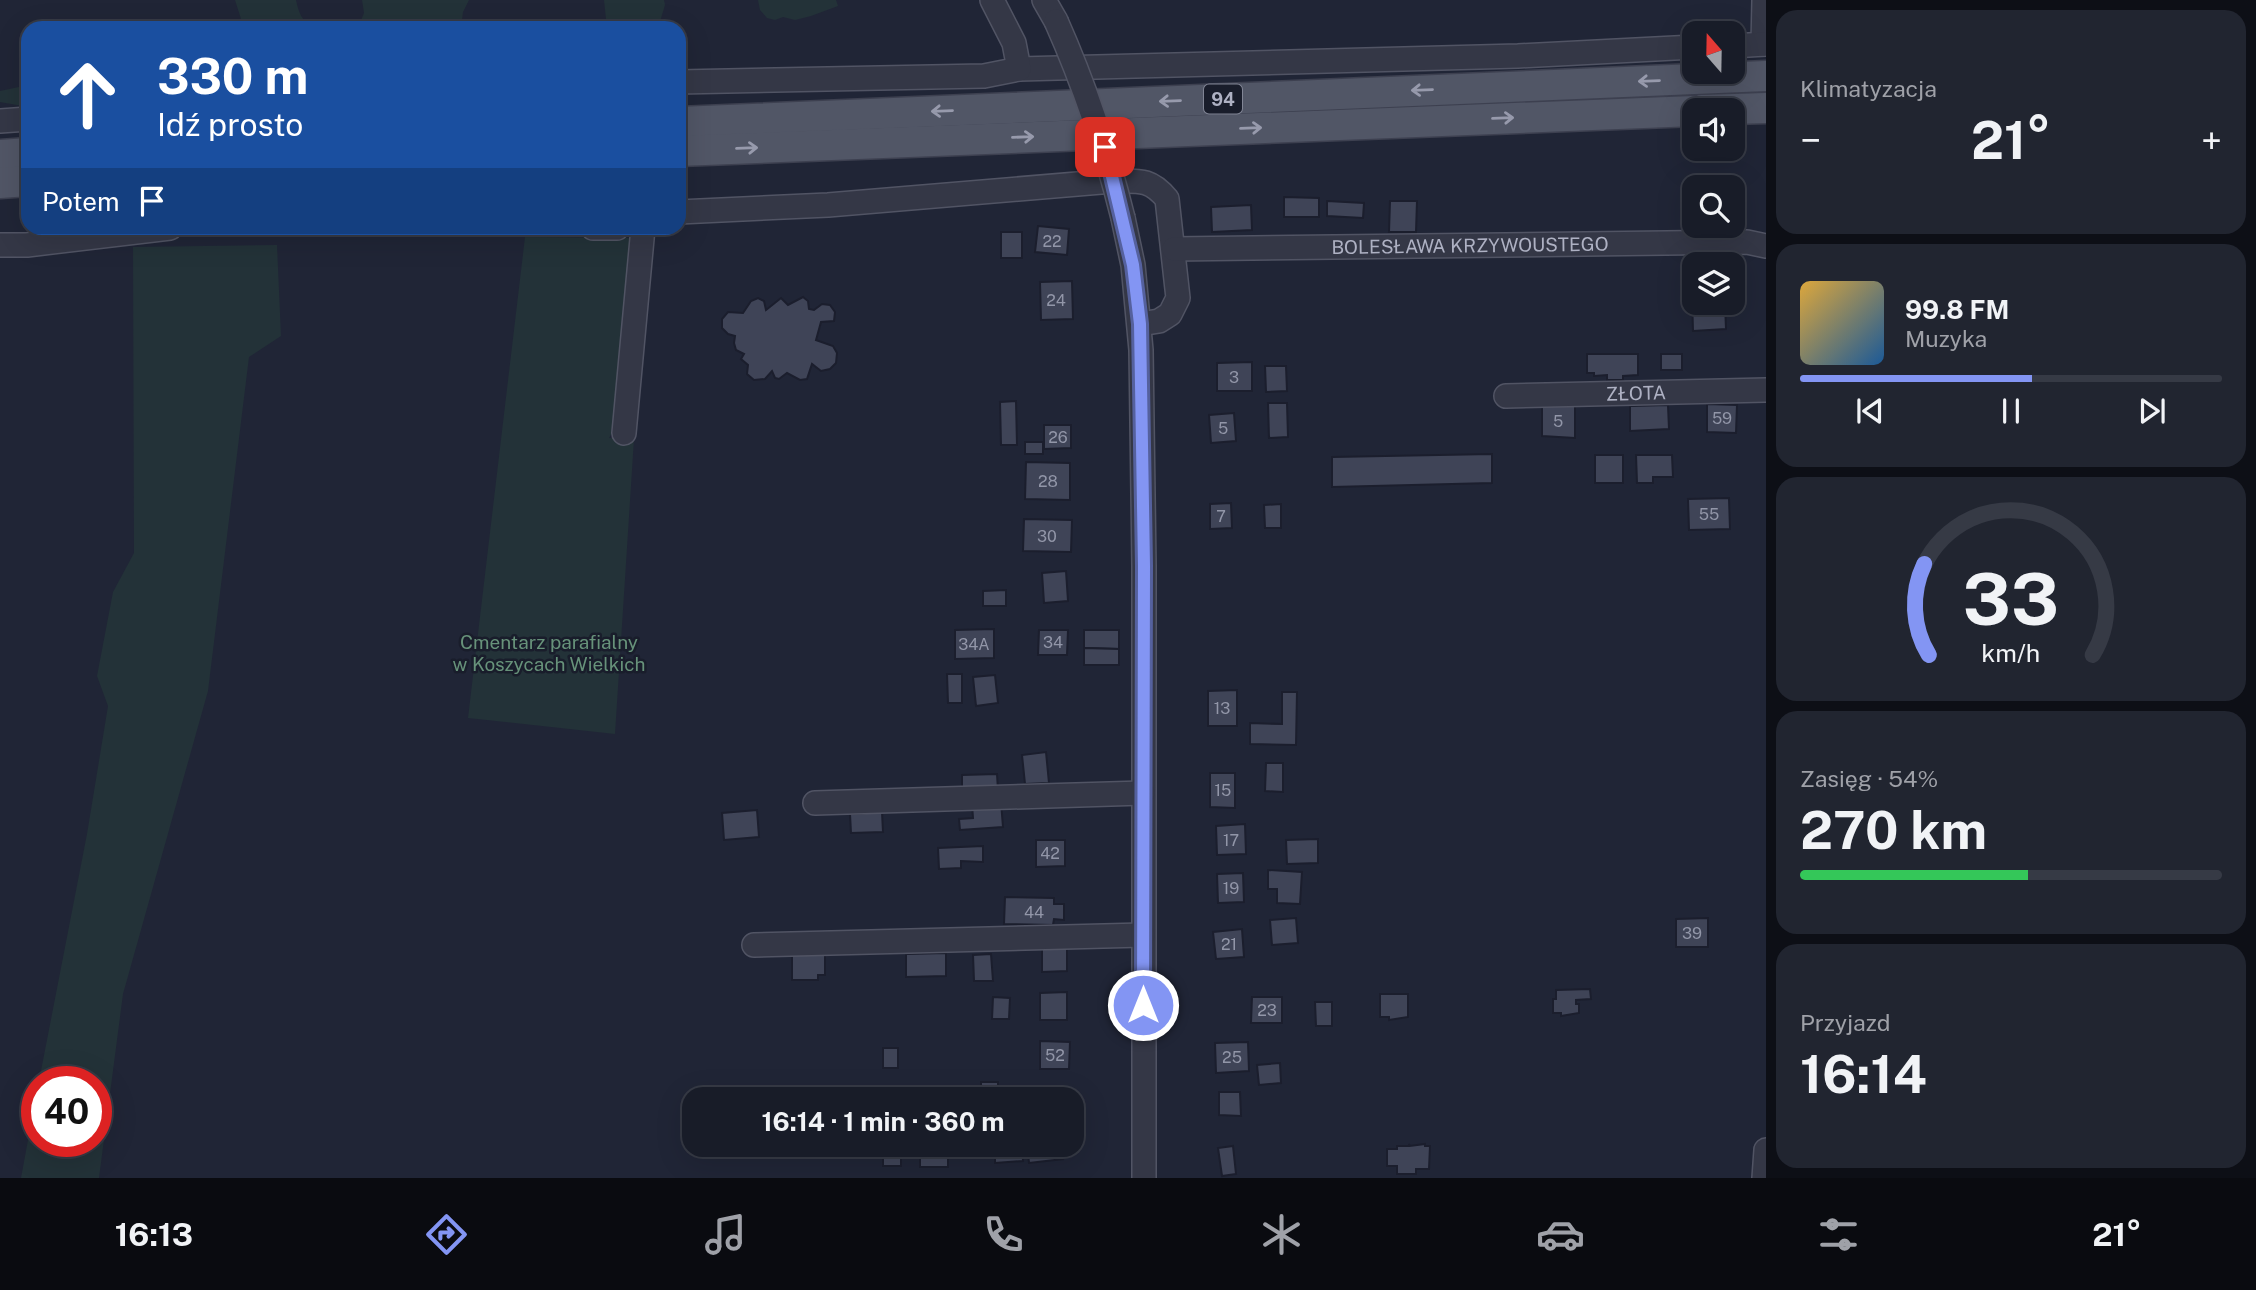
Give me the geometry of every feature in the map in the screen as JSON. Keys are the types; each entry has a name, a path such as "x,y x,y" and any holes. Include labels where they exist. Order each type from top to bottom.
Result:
{"main road":[{"name":"94","path":"686,122 1766,76"},
{"path":"1745,109 1766,108"},
{"name":"94","path":"686,151 1682,111"},
{"path":"0,155 21,154"},
{"path":"0,183 21,182"}],"street":[{"path":"992,0 1014,43 1019,69"},
{"path":"1044,0 1073,58 1101,135 1124,218 1140,324 1144,566 1144,1178"},
{"path":"1745,45 1765,44 1763,0"},
{"path":"686,82 984,76 1019,69 1505,56 1682,48"},
{"path":"0,121 21,120"},
{"path":"686,212 828,205 1113,181 1145,181 1159,188 1167,199 1178,298 1170,314 1159,321 1140,324"},
{"path":"0,245 27,245 111,235"},
{"path":"624,433 642,235"},
{"name":"BOLESŁAWA KRZYWOUSTEGO","path":"1174,249 1747,242 1766,246"},
{"name":"ZŁOTA","path":"1506,396 1766,390"},
{"path":"815,803 1143,793"},
{"path":"754,945 1143,935"},
{"path":"1765,1178 1766,1150"}],"green space":[{"path":"235,0 296,0 305,21 241,21"},
{"path":"362,0 469,0 462,21 361,21 364,13"},
{"path":"604,0 664,0 660,21 606,19"},
{"path":"758,0 836,0 838,6 795,20 783,17 775,20 767,18 760,10"},
{"path":"21,86 21,106 0,102 0,91"},
{"name":"Cmentarz parafialny w Koszycach Wielkich","path":"525,237 634,238 617,425 609,438 634,439 615,734 468,718"},
{"path":"277,245 281,336 249,357 208,691 123,994 112,1078 112,1066 42,1066 87,834 108,706 97,676 113,592 134,553 133,247"},
{"path":"25,1157 102,1157 99,1178 21,1178"}],"building":[{"path":"1284,197 1319,198 1319,217 1284,217"},
{"path":"1327,201 1364,203 1363,218 1327,216"},
{"path":"1390,201 1417,201 1416,232 1389,232"},
{"path":"1251,205 1252,230 1212,232 1211,207"},
{"path":"1038,226 1069,229 1067,255 1035,252"},
{"path":"1001,232 1022,232 1022,258 1001,258"},
{"path":"1072,281 1073,319 1041,320 1040,282"},
{"path":"803,297 808,301 809,309 814,310 822,304 830,305 835,312 834,321 821,322 816,340 833,346 837,353 836,363 830,369 821,371 812,364 807,379 800,380 787,373 779,379 775,378 772,371 765,379 754,380 747,374 748,365 741,359 744,354 736,350 735,336 722,328 722,319 728,312 743,313 751,301 758,298 764,301 766,310 781,298 788,305"},
{"path":"1693,315 1725,315 1726,329 1693,331"},
{"path":"1587,354 1638,354 1638,375 1623,376 1623,380 1607,380 1607,375 1594,376 1594,373 1587,373"},
{"path":"1661,354 1682,354 1682,370 1661,370"},
{"path":"1252,362 1252,391 1217,391 1217,363"},
{"path":"1265,366 1286,366 1287,391 1266,392"},
{"path":"1016,401 1017,445 1001,445 1000,402"},
{"path":"1268,403 1287,403 1288,437 1269,438"},
{"path":"1542,404 1575,404 1575,438 1542,436"},
{"path":"1707,404 1737,405 1736,433 1707,432"},
{"path":"1668,405 1669,429 1630,431 1630,406"},
{"path":"1234,413 1236,441 1211,443 1209,415"},
{"path":"1044,425 1071,425 1071,448 1044,449"},
{"path":"1025,442 1043,442 1043,454 1025,454"},
{"path":"1492,454 1492,483 1332,487 1332,457"},
{"path":"1595,455 1623,455 1623,483 1595,483"},
{"path":"1636,455 1672,455 1673,477 1653,477 1653,483 1637,483"},
{"path":"1026,462 1070,463 1070,500 1025,499"},
{"path":"1729,498 1730,529 1689,530 1688,499"},
{"path":"1231,503 1232,528 1210,529 1210,504"},
{"path":"1281,504 1281,528 1265,528 1264,505"},
{"path":"1024,519 1072,520 1071,552 1023,551"},
{"path":"1066,571 1068,601 1044,603 1042,573"},
{"path":"1006,590 1006,606 983,606 983,591"},
{"path":"994,629 994,658 955,659 955,630"},
{"path":"1039,630 1068,630 1067,655 1038,655"},
{"path":"1084,630 1119,630 1119,649 1084,648"},
{"path":"1084,648 1119,649 1119,665 1084,665"},
{"path":"947,674 962,674 962,703 948,703"},
{"path":"995,675 998,703 976,706 973,677"},
{"path":"1237,690 1237,726 1208,726 1208,691"},
{"path":"1282,692 1297,692 1296,745 1250,744 1250,723 1282,724"},
{"path":"1046,752 1049,783 1025,784 1022,755"},
{"path":"1266,763 1283,763 1283,792 1265,791"},
{"path":"1210,773 1235,773 1235,808 1210,807"},
{"path":"997,774 998,790 962,791 962,775"},
{"path":"1001,802 1003,827 960,830 959,819 973,818 972,804"},
{"path":"757,810 759,837 724,840 722,813"},
{"path":"882,812 883,832 851,833 850,814"},
{"path":"1245,824 1246,854 1217,855 1216,826"},
{"path":"1318,839 1318,863 1287,864 1286,840"},
{"path":"1036,840 1065,840 1065,866 1036,867"},
{"path":"983,846 983,862 961,861 961,868 939,869 938,848"},
{"path":"1268,870 1302,872 1300,904 1277,903 1277,889 1268,889"},
{"path":"1243,873 1244,902 1218,903 1217,874"},
{"path":"1005,897 1054,898 1054,904 1064,904 1064,920 1054,919 1053,925 1004,924"},
{"path":"1296,918 1298,943 1272,945 1270,920"},
{"path":"1708,918 1708,947 1676,947 1676,919"},
{"path":"1242,929 1244,957 1216,959 1213,932"},
{"path":"1042,944 1067,944 1067,971 1042,972"},
{"path":"792,950 818,950 818,955 825,955 825,975 818,975 818,980 792,980"},
{"path":"946,953 946,976 906,977 906,954"},
{"path":"991,954 993,981 974,981 973,955"},
{"path":"1590,989 1591,999 1576,1000 1579,1013 1561,1016 1561,1013 1553,1013 1556,990"},
{"path":"1067,992 1067,1020 1040,1020 1040,993"},
{"path":"1380,994 1408,994 1408,1017 1389,1020 1389,1017 1380,1017"},
{"path":"993,997 1010,998 1009,1019 992,1019"},
{"path":"1252,997 1282,997 1282,1023 1251,1023"},
{"path":"1315,1002 1332,1002 1332,1026 1316,1026"},
{"path":"1040,1041 1070,1042 1069,1069 1040,1069"},
{"path":"1248,1042 1249,1071 1216,1073 1215,1043"},
{"path":"883,1048 898,1048 898,1068 883,1068"},
{"path":"1280,1063 1281,1083 1259,1085 1257,1065"},
{"path":"981,1082 998,1082 998,1087 981,1087"},
{"path":"1219,1092 1240,1092 1241,1116 1219,1115"},
{"path":"1233,1146 1236,1174 1222,1176 1218,1148"},
{"path":"1397,1146 1430,1146 1429,1169 1416,1169 1416,1174 1397,1174 1397,1166 1387,1166 1387,1149 1397,1149"},
{"path":"883,1157 901,1157 901,1166 883,1166"},
{"path":"920,1157 948,1157 948,1167 920,1167"},
{"path":"995,1157 1023,1157 1023,1161 995,1163"},
{"path":"1028,1157 1063,1157 1063,1159 1029,1163"}],"route":[{"path":"1105,147 1124,218 1140,324 1144,566 1143,1005"}]}
